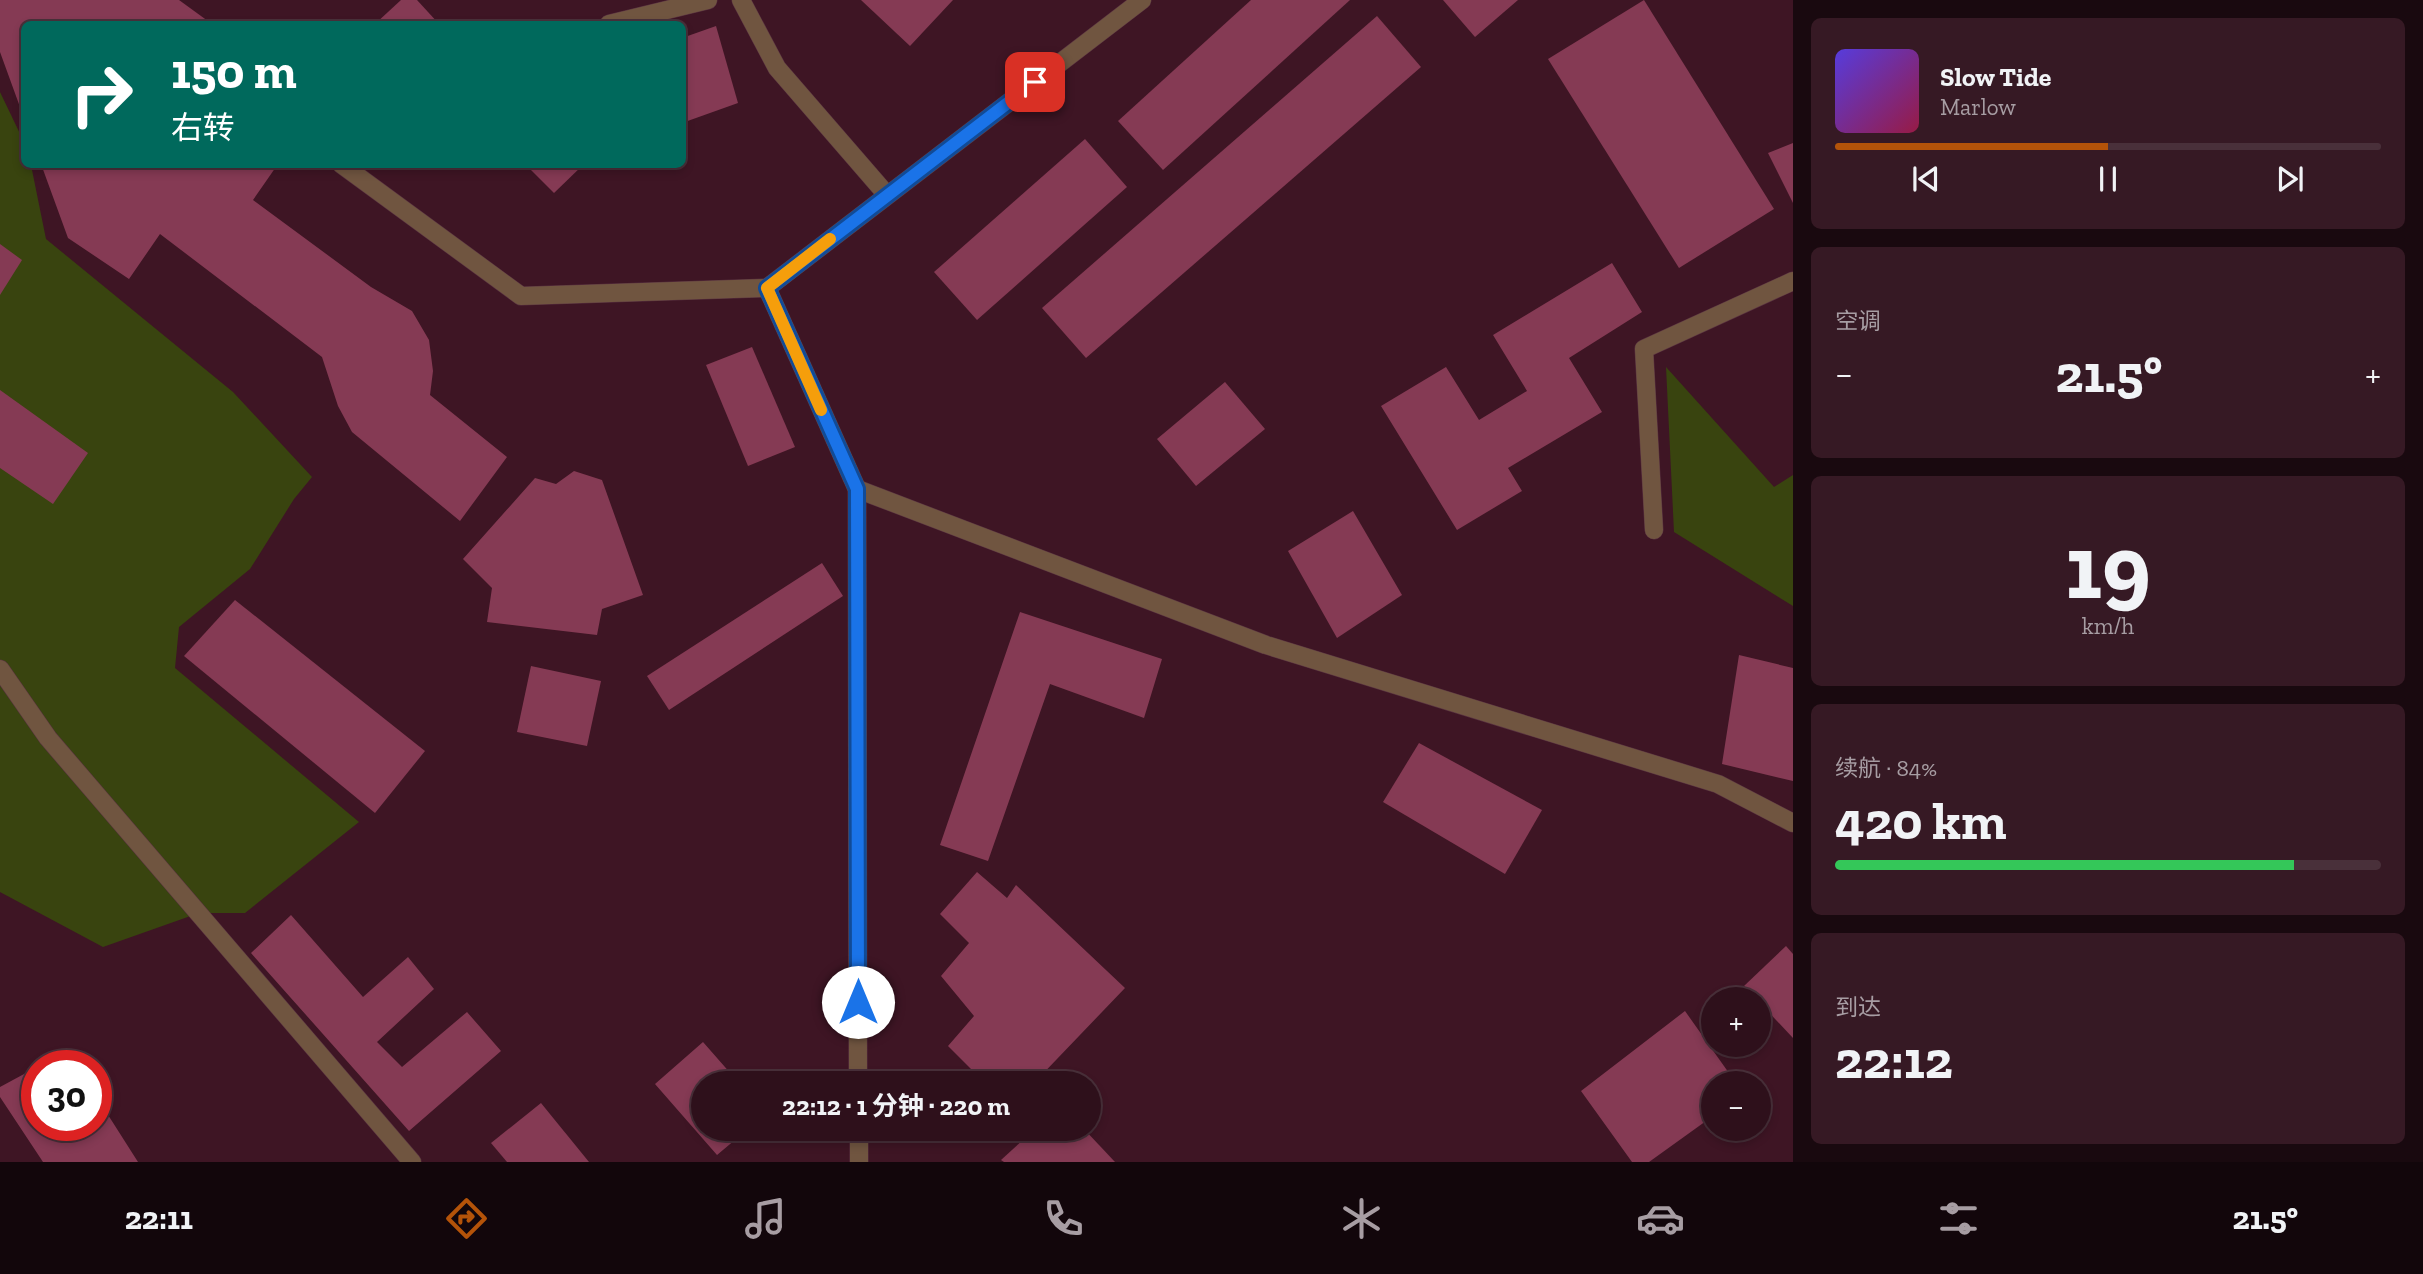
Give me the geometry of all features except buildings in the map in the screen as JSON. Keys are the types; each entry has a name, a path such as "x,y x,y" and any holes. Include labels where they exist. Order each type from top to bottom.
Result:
{"street":[{"path":"621,21 708,0"},
{"path":"741,0 777,68 887,195"},
{"path":"346,168 521,296 767,288 1142,0"},
{"path":"1654,530 1644,349 1793,281"},
{"path":"767,288 857,489 858,1071"},
{"path":"857,489 1266,645 1718,784 1793,823"},
{"path":"0,669 48,738 412,1162"},
{"path":"859,1141 859,1162"}],"green space":[{"path":"0,92 21,136 21,168 32,168 46,239 233,392 312,477 294,499 250,569 179,627 175,668 359,822 245,913 199,913 103,947 0,892"},
{"path":"1666,367 1774,487 1793,475 1793,606 1674,532"}],"slow traffic":[{"path":"821,410 767,288 830,239"}],"route":[{"path":"858,1002 857,489 767,288 1035,82"}]}
